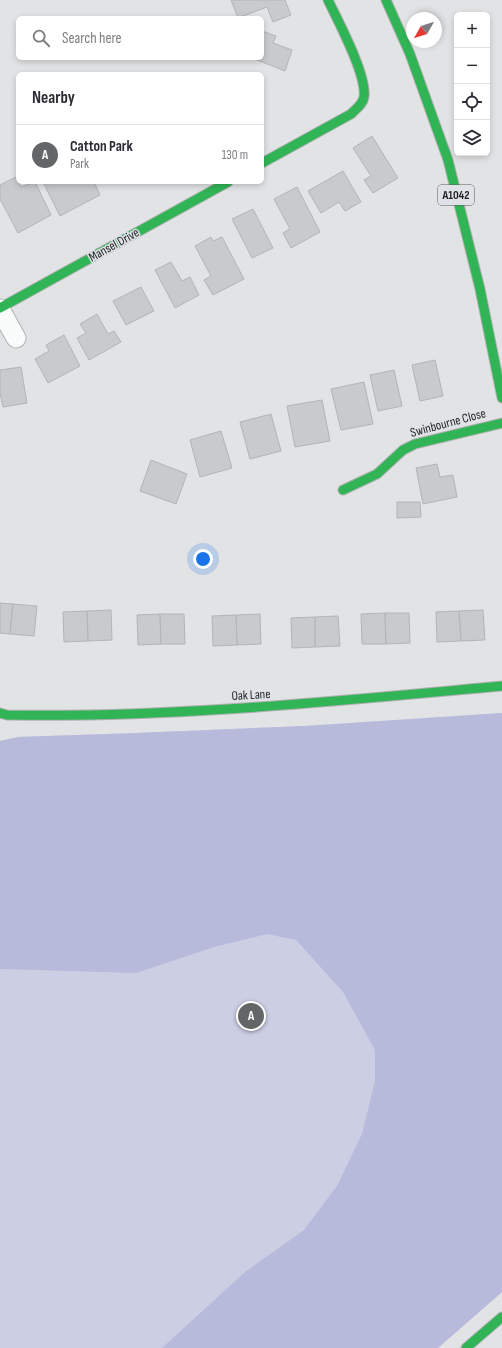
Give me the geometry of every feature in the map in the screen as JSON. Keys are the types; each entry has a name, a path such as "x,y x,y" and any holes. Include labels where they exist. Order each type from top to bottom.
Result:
{"main road":[{"path":"264,162 351,114 359,106 364,97 359,71 328,0"},
{"name":"A1042","path":"386,0 410,54 448,160 480,289 502,398"},
{"name":"Mansel Drive","path":"0,308 224,184"},
{"name":"Swinbourne Close","path":"342,490 377,474 403,450 415,444 502,423"},
{"name":"Oak Lane","path":"0,713 7,715 67,716 282,706 502,686"},
{"path":"466,1348 502,1317"},
{"path":"477,1338 496,1335"}],"street":[{"name":"Mansel Drive","path":"0,308 16,338"}],"shaded area":[{"path":"502,713 502,1292 438,1348 0,1348 0,741 18,737 305,726"},
{"path":"502,713 502,1292 438,1348 162,1348 245,1272 304,1230 337,1186 362,1134 375,1081 375,1050 343,992 296,940 267,934 214,947 136,973 0,969 0,741 18,737 305,726"}],"building":[{"path":"231,0 285,0 291,15 273,22 267,7 243,16 237,16"},
{"path":"264,32 276,36 273,43 292,50 285,71 257,60 264,60"},
{"path":"372,136 398,178 373,193 364,180 371,176 353,148"},
{"path":"343,171 361,202 345,211 339,202 321,213 308,191"},
{"path":"16,177 16,184 20,184 21,187 29,184 36,184 51,215 18,233 0,199 0,185"},
{"path":"44,184 95,184 100,195 60,216"},
{"path":"297,187 320,232 291,248 283,233 290,229 274,199"},
{"path":"253,209 273,248 252,258 232,219"},
{"path":"211,237 213,241 222,237 244,279 213,295 204,280 211,276 195,246"},
{"path":"171,262 182,281 190,277 199,295 175,308 155,270"},
{"path":"141,287 154,311 126,325 113,301"},
{"path":"97,314 108,334 114,331 121,342 89,360 77,338 86,333 80,324"},
{"path":"64,335 80,366 48,383 35,359 49,351 46,345"},
{"path":"435,360 443,396 420,401 412,365"},
{"path":"21,367 27,403 3,407 0,393 0,370"},
{"path":"394,370 402,406 378,411 370,375"},
{"path":"364,382 373,424 341,430 331,389"},
{"path":"322,400 330,441 295,447 287,406"},
{"path":"271,414 281,451 250,459 240,422"},
{"path":"221,431 232,468 200,477 190,440"},
{"path":"151,460 187,474 176,504 140,491"},
{"path":"437,464 440,477 453,475 457,497 423,504 416,468"},
{"path":"397,502 420,502 421,517 397,518"},
{"path":"0,603 13,604 10,634 0,633"},
{"path":"13,604 37,606 34,636 10,634"},
{"path":"111,610 112,640 88,641 87,611"},
{"path":"483,610 485,640 461,641 459,611"},
{"path":"87,611 88,641 64,642 63,612"},
{"path":"459,611 461,641 437,642 436,612"},
{"path":"385,613 386,644 362,644 361,614"},
{"path":"385,613 409,613 410,643 386,644"},
{"path":"160,614 161,644 138,645 137,615"},
{"path":"160,614 184,614 185,644 161,644"},
{"path":"260,614 261,644 237,645 236,615"},
{"path":"236,615 237,645 213,646 212,616"},
{"path":"338,616 340,646 315,647 315,617"},
{"path":"315,617 315,647 292,648 291,618"}],"traffic: fast":[{"path":"264,162 351,114 363,100 364,87 357,62 328,0"},
{"path":"386,0 410,54 448,160 480,289 502,398"},
{"path":"0,308 224,184"},
{"path":"343,490 377,474 403,450 415,444 502,423"},
{"path":"0,713 7,715 69,715 193,711 316,703 502,686"},
{"path":"466,1348 502,1317"}],"place":[{"name":"Catton Park","path":"251,1016"}]}
